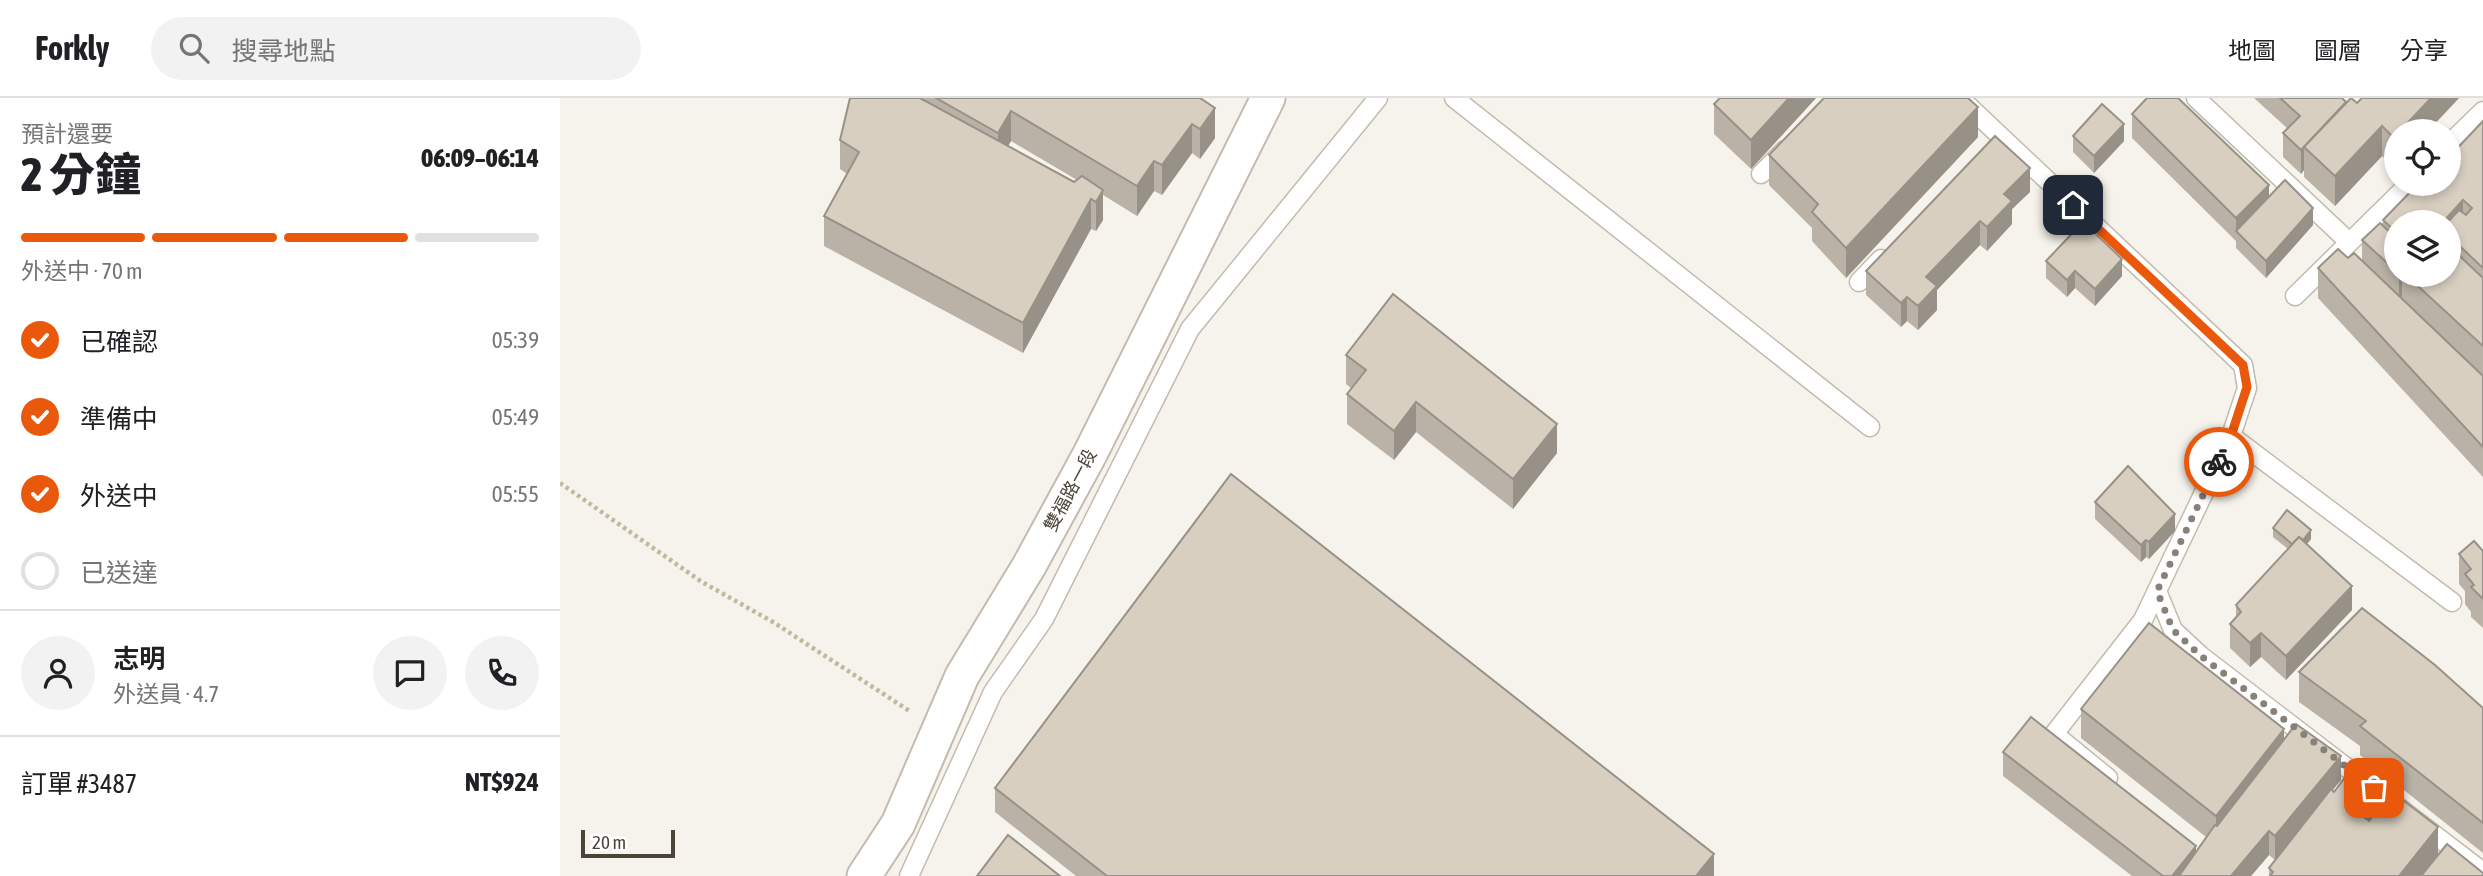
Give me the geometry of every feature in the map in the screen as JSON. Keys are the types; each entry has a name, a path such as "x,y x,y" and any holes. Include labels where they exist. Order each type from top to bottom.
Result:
{"street":[{"name":"雙福路一段","path":"864,876 898,824 962,676 1029,566 1090,454 1268,98"}],"lane":[{"path":"909,876 993,692 1044,619 1189,329 1378,98"},
{"path":"1454,98 1870,427"},
{"path":"1960,98 1993,138 2243,365 2247,387 2231,436 2143,620 2054,734 2118,785"},
{"path":"2196,98 2349,243"},
{"path":"2461,132 2483,111"},
{"path":"1761,174 1799,136"},
{"path":"2295,296 2397,196"},
{"path":"1859,282 1896,243"},
{"path":"2231,436 2452,602"},
{"path":"2157,591 2173,630 2201,656 2350,778 2452,847 2483,872"},
{"path":"2437,866 2452,847"}],"path":[{"path":"560,483 702,583 773,622 939,731"}],"building":[{"path":"850,98 920,98 1074,182 1082,176 1103,190 1096,202 1091,199 1023,323 824,216 859,152 840,140"},
{"path":"936,98 1200,98 1215,108 1200,129 1192,124 1162,165 1154,161 1137,186 1011,111 998,133"},
{"path":"1720,98 1789,98 1751,140 1714,104"},
{"path":"1824,98 1968,98 1978,107 1846,248 1812,212 1818,204 1769,155"},
{"path":"2147,98 2178,98 2269,185 2236,218 2132,114"},
{"path":"2280,98 2342,98 2346,102 2301,150 2283,133 2300,116"},
{"path":"2351,98 2357,103 2362,98 2431,98 2411,119 2384,119 2384,128 2382,126 2335,176 2304,147"},
{"path":"2102,104 2124,124 2094,156 2073,136"},
{"path":"2483,121 2483,268 2461,247 2461,211 2466,215 2472,208 2463,200 2454,210 2393,210 2406,196 2461,196 2461,144"},
{"path":"1995,136 2030,168 2004,194 2012,201 1987,227 1980,221 1926,277 1937,286 1918,306 1907,297 1901,303 1866,271"},
{"path":"2285,180 2313,208 2266,261 2236,231"},
{"path":"2083,222 2122,259 2095,289 2075,271 2067,280 2046,261"},
{"path":"2380,223 2384,227 2384,260 2362,240"},
{"path":"2338,249 2348,258 2354,253 2384,282 2384,287 2390,287 2483,376 2483,447 2318,268"},
{"path":"2461,257 2483,278 2483,346 2419,287 2461,287"},
{"path":"1393,294 1557,424 1513,479 1416,402 1394,431 1347,394 1366,370 1346,355"},
{"path":"2128,466 2175,514 2149,542 2146,540 2141,545 2095,502"},
{"path":"1231,474 1714,854 1696,876 1107,876 995,788"},
{"path":"2287,510 2311,530 2303,540 2299,537 2292,544 2273,528"},
{"path":"2299,537 2352,586 2286,656 2261,633 2250,643 2230,624 2241,612 2236,605"},
{"path":"2474,541 2483,551 2483,599 2471,587 2474,585 2465,574 2471,569 2459,554"},
{"path":"2362,608 2435,665 2483,708 2483,823 2360,726 2366,721 2299,672"},
{"path":"2149,623 2284,729 2216,816 2081,709"},
{"path":"2031,717 2196,846 2172,876 2163,876 2003,752"},
{"path":"2296,724 2341,756 2275,836 2269,831 2231,876 2179,876 2215,825 2217,826"},
{"path":"2355,764 2388,788 2365,818 2369,821 2380,808 2384,810 2395,794 2438,827 2399,876 2270,876 2273,872 2269,868 2331,789 2334,792"},
{"path":"1008,835 1060,876 977,876"},
{"path":"2447,844 2483,873 2483,876 2421,876"}],"way so far":[{"path":"2219,462 2157,591 2173,630 2201,656 2374,788"}],"route":[{"path":"2073,205 2243,365 2247,387 2243,404 2219,462"}]}
